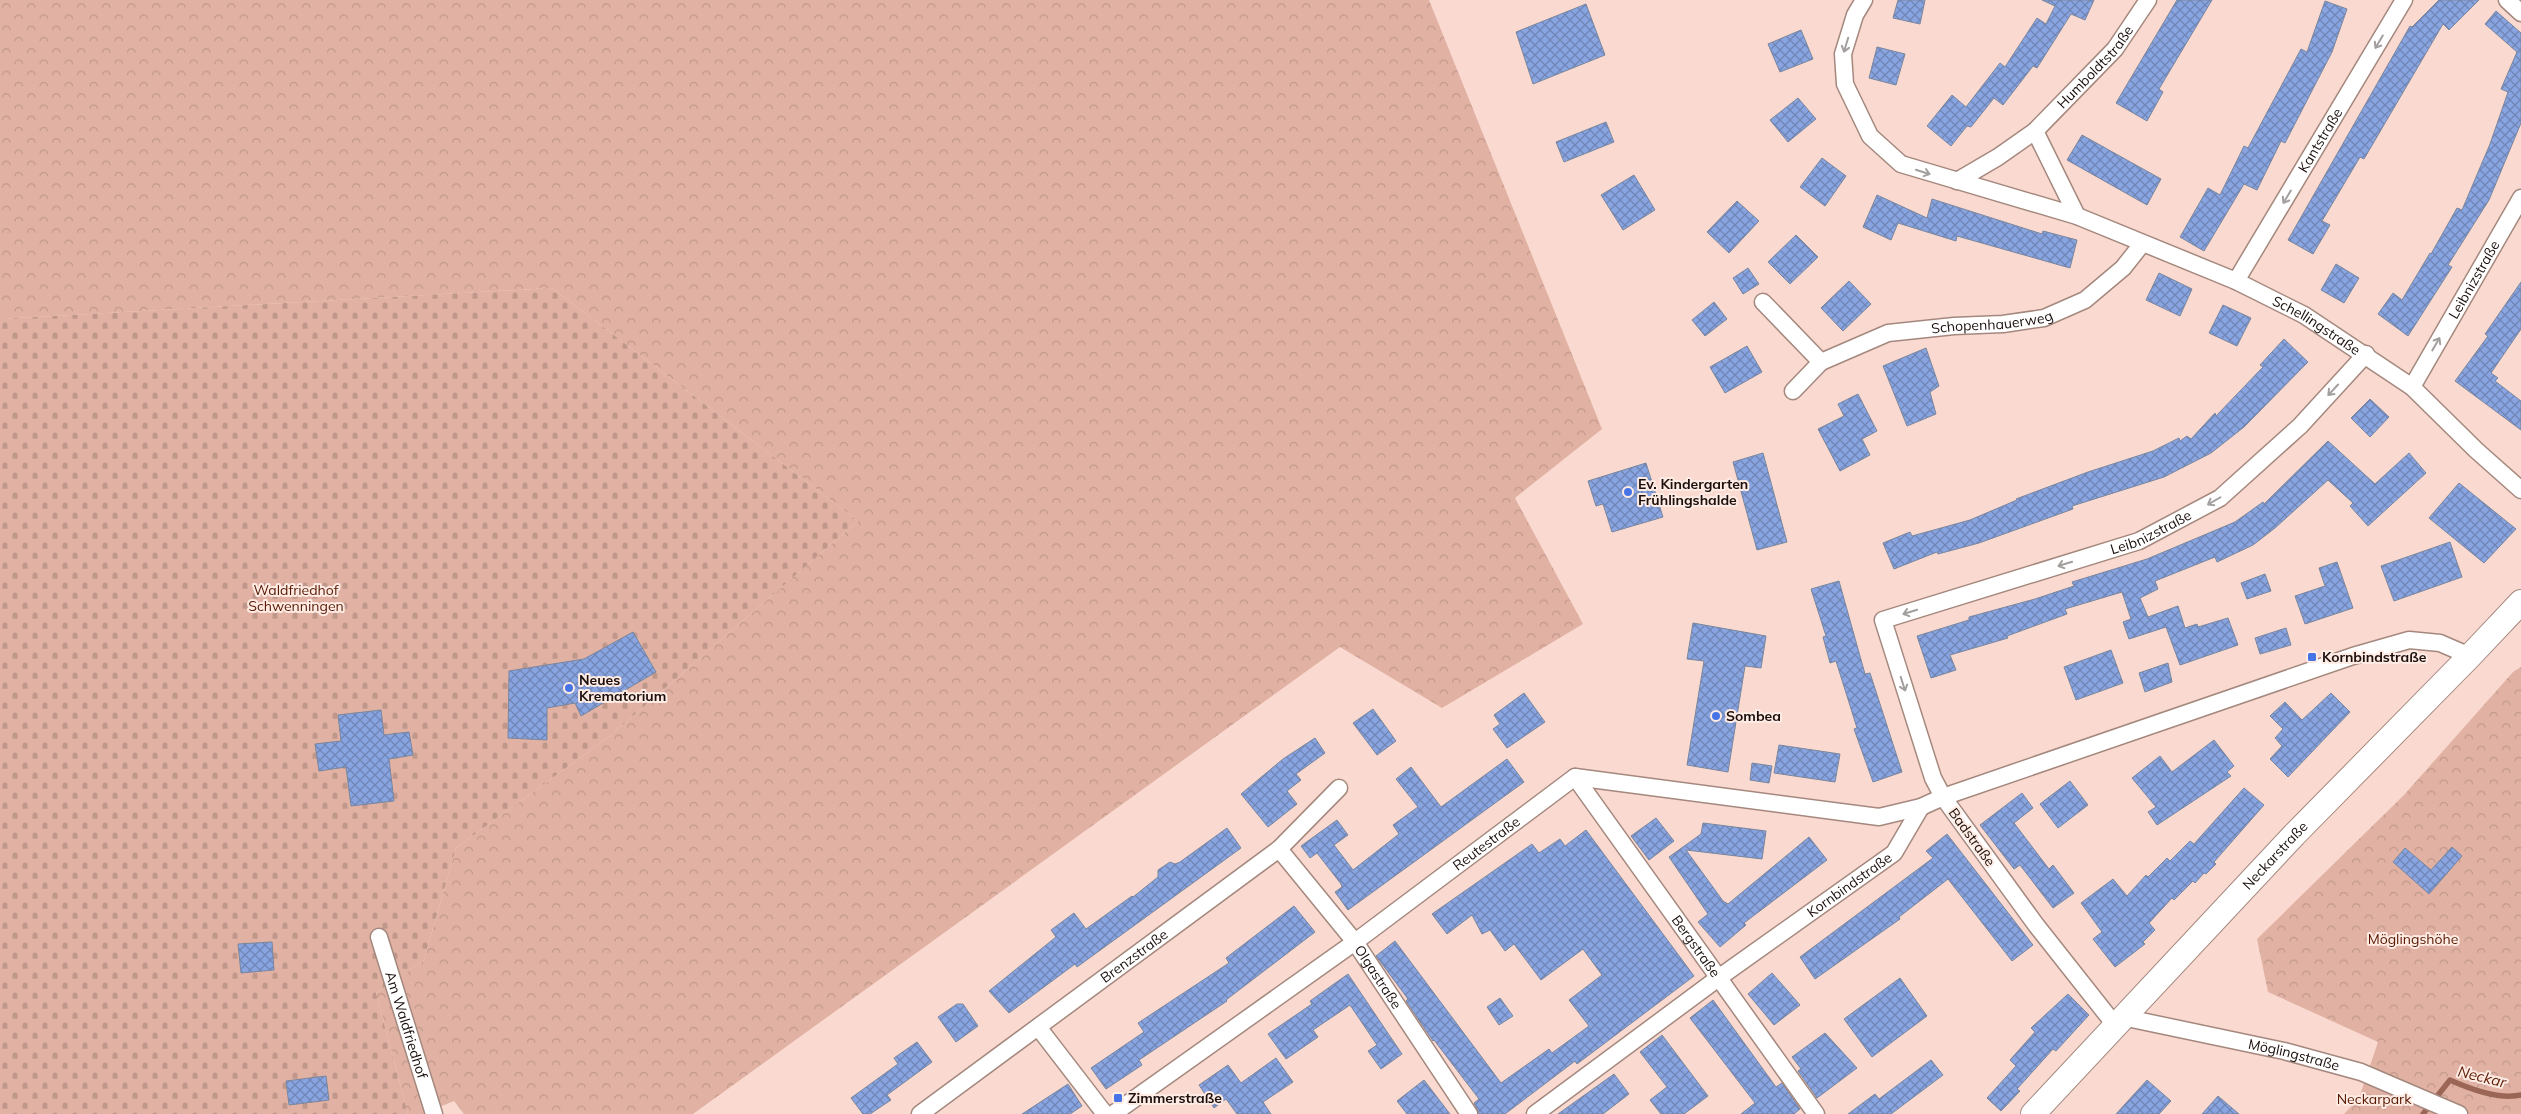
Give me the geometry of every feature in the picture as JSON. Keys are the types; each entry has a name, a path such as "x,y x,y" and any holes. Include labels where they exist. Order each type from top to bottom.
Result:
{"main road":[{"name":"Neckarstraße","path":"2033,1114 2294,835 2521,602"}],"street":[{"name":"Schellingstraße","path":"1864,0 1855,16 1843,54 1845,84 1870,136 1901,164 2077,216 2236,282 2304,315 2366,354 2412,387 2476,450 2521,490"},
{"name":"Humboldtstraße","path":"2035,131 2115,49 2148,0"},
{"name":"Kantstraße","path":"2236,282 2404,0"},
{"path":"2506,0 2521,13"},
{"path":"1958,181 1998,157 2035,131 2077,216"},
{"name":"Leibnizstraße","path":"2412,387 2521,198"},
{"name":"Schopenhauerweg","path":"1794,391 1821,362 1888,333 1954,326 2003,324 2044,318 2085,300 2123,268 2142,244"},
{"path":"1763,302 1821,362"},
{"name":"Leibnizstraße","path":"1883,620 2139,541 2220,498 2300,426 2366,354"},
{"name":"Badstraße","path":"1883,620 1933,778 1943,797 2036,925 2118,1021"},
{"path":"1575,777 1879,817 1921,807 1943,797 2353,656 2410,640 2440,643 2470,656"},
{"name":"Reutestraße","path":"1113,1114 1355,942 1575,777"},
{"name":"Bergstraße","path":"1575,777 1717,979 1816,1114"},
{"name":"Brenzstraße","path":"920,1114 1279,849 1339,788"},
{"name":"Kornbindstraße","path":"1535,1114 1717,979 1894,852 1921,807"},
{"name":"Olgastraße","path":"1279,849 1355,942 1469,1114"},
{"name":"Am Waldfriedhof","path":"379,938 429,1112"},
{"name":"Möglingstraße","path":"2118,1021 2294,1054 2361,1072 2417,1094 2455,1112"},
{"path":"1038,1026 1105,1114"}],"green space":[{"path":"0,0 1429,0 1602,429 1515,498 1583,624 1442,708 1340,647 693,1114 464,1114 454,1101 423,1114 408,1114 376,993 424,960 456,848 610,736 858,521 552,288 0,319"},
{"name":"Waldfriedhof Schwenningen","path":"552,288 858,521 610,736 456,848 424,960 376,993 408,1114 0,1114 0,319"},
{"name":"Möglingshöhe","path":"2521,667 2521,1114 2344,1114 2359,1098 2378,1042 2268,992 2257,939 2404,795 2513,672"}],"building":[{"path":"1898,0 1925,0 1920,24 1893,18"},
{"path":"2042,0 2094,0 2085,20 2071,14 2037,68 2033,66 2003,105 1994,98 1971,127 1967,126 1951,146 1927,126 1952,95 1966,107 2000,63 2005,67 2037,18 2046,24 2055,6"},
{"path":"2177,0 2212,0 2159,89 2163,92 2147,121 2116,103"},
{"path":"2439,0 2479,0 2449,30 2443,24 2364,159 2360,157 2322,221 2330,225 2313,254 2288,240 2410,26 2412,27"},
{"path":"2325,1 2347,9 2332,52 2285,143 2281,141 2257,190 2244,184 2204,251 2180,237 2208,188 2220,195 2244,146 2248,148 2301,49 2307,52"},
{"path":"1586,4 1605,55 1533,84 1516,32"},
{"path":"2496,11 2521,33 2521,123 2489,200 2448,265 2452,267 2408,336 2378,314 2393,293 2402,300 2457,208 2462,210 2490,144 2508,92 2501,89 2517,52 2485,24"},
{"path":"1801,30 1813,59 1780,72 1768,44"},
{"path":"1877,47 1905,54 1896,85 1869,78"},
{"path":"1798,98 1816,119 1788,142 1770,120"},
{"path":"1606,122 1614,142 1564,162 1556,142"},
{"path":"2082,135 2161,179 2147,205 2067,160"},
{"path":"1822,158 1846,176 1825,206 1800,187"},
{"path":"1634,175 1655,210 1623,230 1601,195"},
{"path":"1877,195 1927,218 1932,199 2042,234 2043,231 2077,240 2070,268 1957,236 1956,241 1898,223 1891,240 1863,227"},
{"path":"1737,201 1759,221 1729,253 1707,232"},
{"path":"1796,235 1818,257 1790,284 1768,262"},
{"path":"2336,264 2359,278 2344,303 2321,290"},
{"path":"1748,268 1759,284 1743,294 1733,278"},
{"path":"2159,273 2192,289 2180,316 2146,300"},
{"path":"1849,281 1871,304 1843,331 1821,308"},
{"path":"2521,282 2521,329 2491,373 2498,378 2495,381 2521,401 2521,430 2455,381 2488,336 2485,334"},
{"path":"1714,302 1727,319 1705,336 1692,320"},
{"path":"2223,305 2251,318 2237,346 2209,333"},
{"path":"2284,339 2308,362 2244,427 2211,453 2164,477 2072,506 2073,509 1979,543 1938,554 1937,552 1894,569 1883,543 1910,532 1912,536 1970,520 2016,499 2088,472 2153,451 2179,438 2180,441 2187,436 2191,439 2263,367 2260,365"},
{"path":"1747,346 1762,372 1725,393 1710,367"},
{"path":"1926,348 1939,386 1930,392 1936,414 1907,426 1883,366"},
{"path":"1858,394 1877,431 1862,439 1870,455 1840,471 1818,429 1844,416 1838,404"},
{"path":"2370,399 2389,417 2370,437 2351,418"},
{"path":"2328,441 2375,484 2409,453 2426,473 2368,526 2350,506 2353,503 2328,480 2275,528 2253,545 2217,562 2215,557 2155,581 2158,589 2140,598 2148,617 2178,606 2185,628 2197,624 2198,627 2228,618 2238,645 2180,665 2166,627 2129,639 2123,622 2131,619 2122,592 2065,609 2067,614 2007,636 2008,638 1950,655 1956,670 1931,678 1917,636 1969,620 1969,617 2074,586 2072,582 2147,559 2235,522 2263,502 2264,504"},
{"path":"1763,453 1787,542 1757,550 1733,462"},
{"path":"1646,463 1663,517 1612,532 1603,504 1596,506 1588,481"},
{"path":"2459,483 2516,529 2484,563 2429,518"},
{"path":"2450,542 2462,577 2394,601 2381,566"},
{"path":"2337,562 2353,608 2305,624 2295,596 2325,586 2319,568"},
{"path":"2265,574 2271,591 2247,599 2241,583"},
{"path":"1839,581 1865,674 1870,673 1902,772 1873,782 1854,729 1857,728 1836,661 1830,663 1823,637 1826,636 1811,589"},
{"name":"Sombea","path":"1693,623 1766,636 1761,668 1745,666 1728,772 1687,765 1704,661 1687,659"},
{"path":"2286,628 2291,645 2260,654 2255,638"},
{"name":"Neues Krematorium","path":"633,632 656,672 581,716 575,703 547,708 547,740 508,738 509,671 584,659"},
{"path":"2111,650 2123,683 2076,700 2064,667"},
{"path":"2168,663 2172,682 2145,692 2139,673"},
{"path":"1524,693 1545,722 1507,748 1493,729 1500,724 1494,715"},
{"path":"2331,693 2350,712 2288,777 2270,759 2282,746 2275,738 2283,729 2270,716 2285,702 2302,720"},
{"path":"1373,709 1396,741 1377,755 1353,723"},
{"path":"381,710 384,735 409,732 413,755 389,759 394,801 351,806 346,767 319,771 315,744 341,741 338,715"},
{"path":"1315,738 1325,753 1296,774 1301,780 1287,791 1297,804 1268,827 1241,794 1283,759"},
{"path":"2214,740 2234,766 2227,772 2231,776 2157,825 2148,812 2156,807 2132,778 2160,756 2172,772"},
{"path":"1779,745 1840,754 1835,782 1774,773"},
{"path":"1507,759 1524,782 1348,910 1335,892 1342,887 1341,884 1317,853 1310,858 1301,846 1337,820 1348,835 1334,845 1353,870 1399,834 1393,825 1418,807 1396,779 1411,767 1441,807"},
{"path":"1752,763 1772,766 1769,783 1750,780"},
{"path":"2070,781 2088,805 2058,828 2040,804"},
{"path":"2244,788 2264,805 2214,862 2216,864 2195,883 2193,881 2174,900 2172,898 2149,923 2155,930 2143,942 2145,944 2115,967 2093,939 2102,932 2081,903 2113,879 2127,896 2146,875 2148,877 2167,858 2170,861 2190,841 2194,844"},
{"path":"2022,793 2033,808 2014,823 2049,869 2053,865 2074,893 2053,908 2020,865 2014,869 1980,825"},
{"path":"1656,818 1674,841 1649,860 1631,836"},
{"path":"1703,823 1766,831 1762,859 1686,850 1723,901 1728,904 1809,837 1827,860 1744,923 1746,925 1720,947 1698,922 1708,914 1669,857 1701,834"},
{"path":"1227,828 1241,848 1077,967 1075,964 1009,1013 989,991 1056,937 1051,930 1074,913 1086,929 1133,897 1158,877 1158,870 1170,862 1175,864 1180,862"},
{"path":"1586,830 1694,976 1577,1064 1575,1061 1505,1114 1479,1114 1474,1103 1479,1099 1433,1041 1406,1001 1408,999 1376,956 1395,941 1501,1083 1549,1049 1552,1053 1589,1026 1569,1000 1602,975 1583,949 1541,980 1514,944 1505,951 1490,930 1482,934 1472,915 1447,934 1432,914 1532,844 1539,853 1560,839 1565,846"},
{"path":"1947,834 2033,945 2012,961 1948,879 1899,917 1900,919 1815,979 1800,957 1933,858 1926,851"},
{"path":"2452,847 2462,856 2429,894 2393,862 2405,848 2431,870"},
{"path":"1294,906 1315,932 1227,1001 1139,1060 1142,1065 1106,1089 1091,1068 1144,1032 1138,1023 1229,963 1226,958"},
{"path":"272,942 274,970 241,973 238,944"},
{"path":"1772,973 1800,1005 1774,1025 1748,994"},
{"path":"1348,974 1402,1054 1381,1069 1368,1051 1377,1045 1350,1005 1313,1030 1318,1037 1286,1059 1268,1034 1312,1004 1310,1001"},
{"path":"1900,978 1927,1016 1872,1057 1844,1019"},
{"path":"2068,994 2089,1015 2056,1051 2053,1049 2017,1089 2020,1091 2001,1111 1987,1098 2016,1066 2010,1060 2035,1032 2031,1028"},
{"path":"1500,998 1513,1016 1499,1025 1487,1007"},
{"path":"1713,1000 1776,1087 1782,1083 1800,1109 1794,1114 1741,1114 1755,1103 1690,1018"},
{"path":"957,1004 963,1004 978,1026 956,1042 938,1017"},
{"path":"1825,1033 1857,1068 1817,1098 1798,1071 1801,1069 1792,1057"},
{"path":"1662,1035 1708,1096 1684,1114 1661,1114 1650,1100 1667,1087 1640,1052"},
{"path":"917,1042 932,1062 887,1095 891,1100 870,1114 863,1114 851,1098 898,1064 894,1058"},
{"path":"1276,1058 1293,1082 1263,1102 1271,1114 1237,1114 1226,1099 1214,1108 1199,1085 1228,1065 1241,1083"},
{"path":"1931,1060 1943,1075 1891,1114 1848,1114 1875,1094 1879,1099"},
{"path":"1614,1074 1629,1094 1603,1114 1558,1114"},
{"path":"326,1076 329,1100 289,1105 286,1081"},
{"path":"1424,1080 1450,1114 1407,1114 1397,1101"},
{"path":"2147,1080 2171,1101 2159,1114 2116,1114"},
{"path":"1068,1084 1082,1106 1070,1114 1022,1114"},
{"path":"2218,1096 2239,1114 2202,1114"}],"waterway":[{"name":"Neckar","path":"2423,1114 2450,1080 2494,1095 2521,1095"}],"place":[{"name":"Ev. Kindergarten Frühlingshalde","path":"1628,492"},
{"name":"Kornbindstraße","path":"2312,657"},
{"name":"Neues Krematorium","path":"569,688"},
{"name":"Sombea","path":"1716,716"},
{"name":"Zimmerstraße","path":"1118,1098"}],"park label":[{"name":"Neckarpark","path":"2374,1099"}]}
